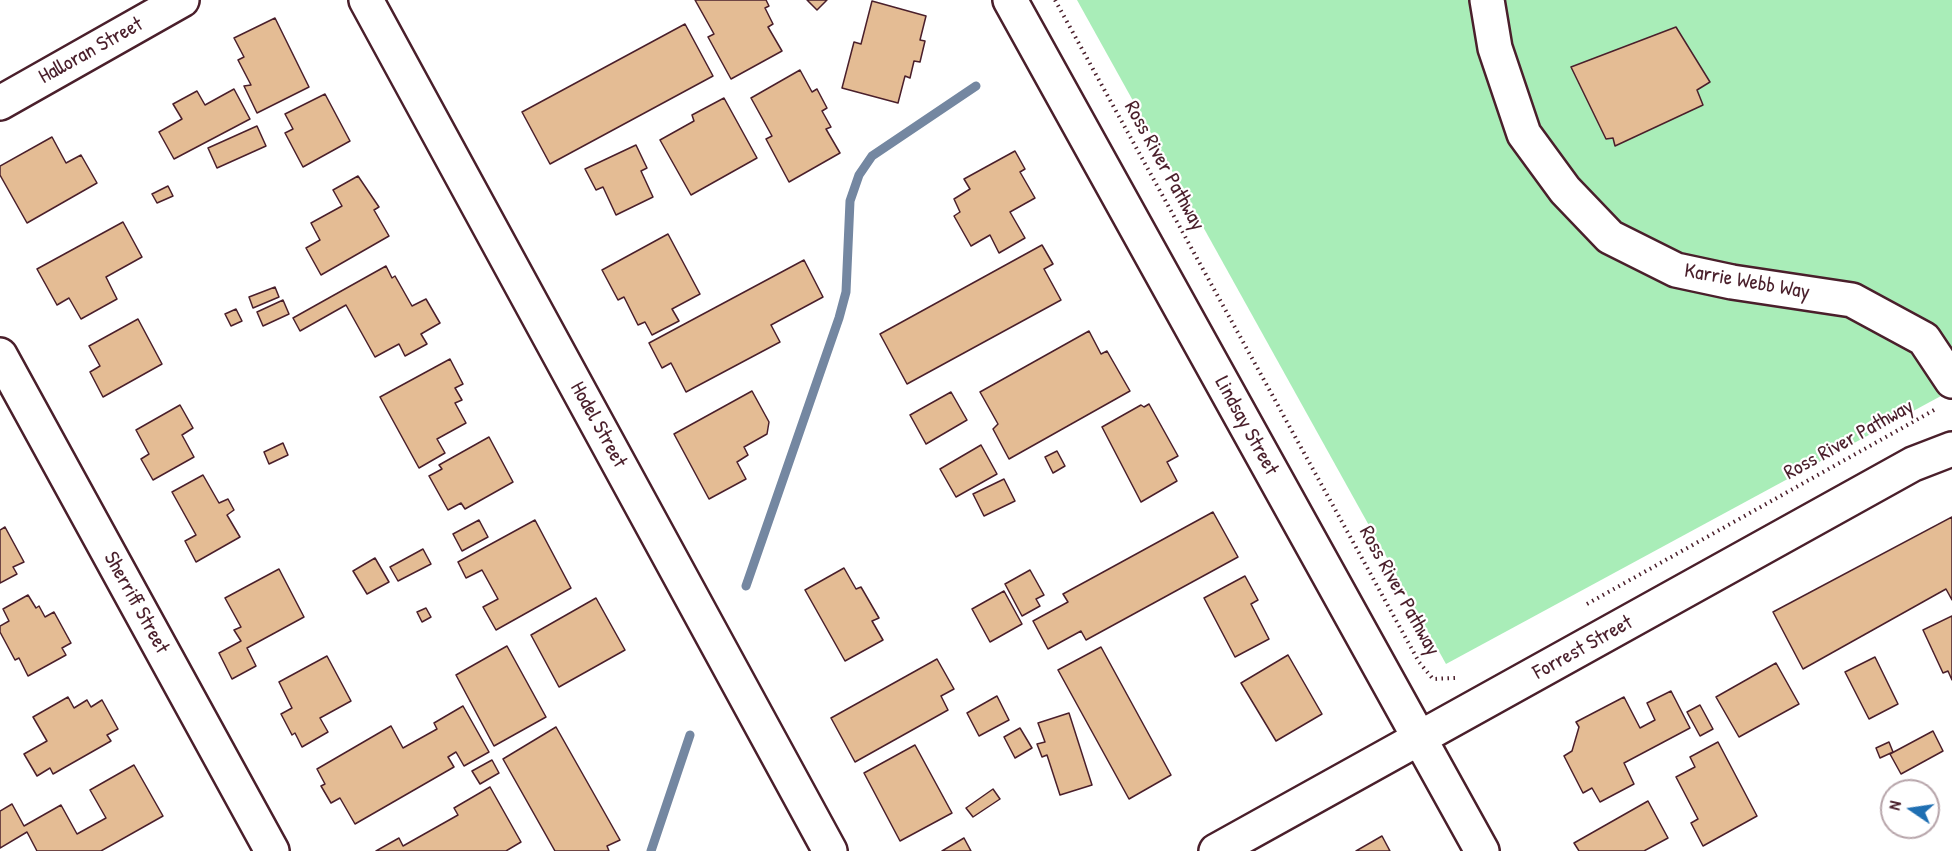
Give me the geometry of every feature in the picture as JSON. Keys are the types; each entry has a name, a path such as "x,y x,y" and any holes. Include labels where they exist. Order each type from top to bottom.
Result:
{"street":[{"name":"Halloran Street","path":"0,103 182,0"},
{"name":"Hodel Street","path":"366,0 830,851"},
{"name":"Lindsay Street","path":"1010,0 1482,851"},
{"name":"Karrie Webb Way","path":"1487,0 1495,48 1524,134 1564,190 1610,237 1676,270 1732,282 1852,300 1924,339 1948,395"},
{"name":"Sherriff Street","path":"0,355 272,851"},
{"name":"Forrest Street","path":"1216,851 1913,464 1952,449"}],"path":[{"name":"Ross River Pathway","path":"1055,0 1419,662 1433,679 1453,680 1463,674"},
{"name":"Ross River Pathway","path":"1576,610 1937,409 1948,395"}],"green space":[{"path":"1077,0 1952,0 1952,390 1446,664"}],"building":[{"path":"695,0 766,0 769,6 765,8 773,24 768,27 782,51 731,79 708,37 714,34"},
{"path":"807,0 827,0 817,10"},
{"path":"872,1 926,16 920,40 925,41 920,62 914,61 910,78 905,76 898,103 842,88 854,42 861,44"},
{"path":"275,18 309,87 257,113 244,86 251,85 238,60 244,57 234,38"},
{"path":"685,24 713,76 550,164 522,112"},
{"path":"1676,27 1710,82 1697,90 1703,105 1615,146 1613,138 1606,139 1571,67"},
{"path":"800,70 812,92 817,89 827,108 822,111 831,127 826,129 840,153 789,182 766,139 772,136 751,98"},
{"path":"234,89 250,119 174,159 159,132 182,119 173,104 197,91 205,105"},
{"path":"325,94 350,141 303,167 285,133 293,129 285,114"},
{"path":"724,98 757,158 691,195 660,140 694,121 692,115"},
{"path":"257,126 266,146 217,168 208,148"},
{"path":"52,137 66,163 81,155 97,183 27,223 0,175 0,166"},
{"path":"636,145 647,168 641,171 653,197 616,215 603,187 596,190 585,169"},
{"path":"1015,151 1025,169 1020,172 1035,198 1010,212 1025,238 999,253 990,235 971,246 954,216 960,212 954,199 970,189 964,179"},
{"path":"358,176 379,207 374,210 389,236 321,275 306,248 320,240 311,223 342,206 333,190"},
{"path":"168,186 173,196 157,203 152,194"},
{"path":"123,222 142,257 106,277 117,299 81,319 69,298 57,305 37,269"},
{"path":"668,234 700,294 672,309 679,321 652,335 645,322 638,325 624,297 618,300 602,270"},
{"path":"1042,245 1053,264 1044,269 1061,300 907,384 880,334"},
{"path":"804,260 823,297 771,325 780,342 686,392 671,363 662,368 649,343"},
{"path":"386,266 392,278 395,276 412,306 426,299 440,323 421,334 427,344 405,356 399,344 375,357 346,305 300,331 293,318"},
{"path":"275,287 279,297 253,308 249,297"},
{"path":"283,300 289,314 263,326 257,312"},
{"path":"236,309 242,321 231,326 225,314"},
{"path":"138,319 162,364 103,397 90,372 100,366 89,346"},
{"path":"1089,331 1101,354 1107,351 1130,391 1009,459 993,429 998,424 980,392"},
{"path":"450,359 463,384 455,388 462,400 455,403 466,423 437,439 445,453 419,468 380,397"},
{"path":"752,391 769,422 767,434 744,447 748,455 737,462 746,479 709,499 674,434"},
{"path":"951,392 967,420 926,444 910,415"},
{"path":"1149,404 1178,456 1167,462 1177,481 1141,502 1102,427 1141,405 1144,407"},
{"path":"180,405 193,428 182,435 194,457 153,480 141,459 149,454 136,430"},
{"path":"489,437 513,482 465,509 461,503 448,510 429,476 442,469 439,465"},
{"path":"283,443 288,455 269,464 264,452"},
{"path":"981,445 997,474 956,497 940,469"},
{"path":"1057,451 1065,466 1053,473 1045,457"},
{"path":"203,475 219,503 228,499 234,510 227,515 240,537 196,562 185,541 196,535 172,492"},
{"path":"1004,479 1015,501 984,516 973,494"},
{"path":"1213,512 1238,557 1086,640 1081,631 1048,649 1033,621 1068,602 1063,594"},
{"path":"1952,517 1952,600 1946,589 1803,669 1773,612"},
{"path":"479,520 488,537 462,551 453,534"},
{"path":"535,520 571,588 496,630 483,607 498,599 482,570 466,578 458,562"},
{"path":"5,527 24,562 13,567 17,574 0,583 0,530"},
{"path":"423,549 431,564 398,581 390,567"},
{"path":"375,558 389,582 367,594 353,571"},
{"path":"844,568 856,589 861,587 879,618 872,621 883,640 845,661 805,590"},
{"path":"279,569 304,617 247,648 256,666 232,679 219,653 241,641 234,630 241,627 225,598"},
{"path":"1030,570 1044,595 1036,599 1040,606 1022,616 1005,584"},
{"path":"1245,576 1258,600 1251,604 1269,639 1235,657 1204,598"},
{"path":"1004,591 1022,624 990,642 972,609"},
{"path":"28,595 36,608 39,606 45,617 54,612 71,643 62,648 66,655 28,676 19,658 15,660 0,632 0,626 9,621 3,609"},
{"path":"596,598 625,650 559,687 531,635"},
{"path":"426,608 431,617 422,622 417,612"},
{"path":"1952,616 1952,680 1948,671 1943,673 1923,630"},
{"path":"507,646 546,717 494,746 456,675"},
{"path":"1101,647 1171,775 1129,799 1058,670"},
{"path":"1288,655 1322,714 1276,741 1241,683"},
{"path":"327,656 351,701 320,718 328,732 302,747 295,733 292,735 281,714 292,708 279,682"},
{"path":"1875,657 1898,704 1869,719 1845,672"},
{"path":"937,659 954,689 941,696 948,710 855,762 831,718"},
{"path":"1776,663 1799,704 1739,737 1716,697"},
{"path":"1671,691 1690,728 1624,763 1634,784 1600,802 1592,788 1583,793 1564,756 1572,751 1579,727 1576,722 1624,697 1640,728 1655,720 1647,703"},
{"path":"997,696 1009,720 979,736 967,713"},
{"path":"68,697 74,708 87,700 91,707 102,700 118,729 107,735 111,741 53,774 50,768 37,776 24,754 47,741 33,717"},
{"path":"1700,705 1713,729 1700,736 1687,712"},
{"path":"463,706 489,752 464,766 456,752 448,757 454,767 355,824 340,798 331,803 321,786 325,784 317,769 391,726 403,748 437,729 434,723"},
{"path":"1069,713 1092,785 1060,795 1047,755 1042,757 1037,744 1045,742 1038,723"},
{"path":"556,727 620,840 607,846 609,851 555,851 503,759"},
{"path":"1020,728 1032,748 1015,758 1004,737"},
{"path":"1933,731 1943,751 1901,774 1890,754"},
{"path":"1718,742 1757,816 1703,846 1691,823 1698,819 1676,777 1695,767 1690,757"},
{"path":"1889,742 1893,752 1880,758 1876,748"},
{"path":"915,745 952,813 900,841 864,773"},
{"path":"492,760 499,773 480,784 472,771"},
{"path":"134,765 163,816 101,851 37,851 27,832 0,848 0,811 12,804 24,826 61,805 77,834 106,818 90,790"},
{"path":"490,787 521,842 506,851 376,851 399,838 403,846 458,815 454,808"},
{"path":"993,789 1000,799 973,817 966,808"},
{"path":"1648,801 1668,838 1644,851 1579,851 1574,843"},
{"path":"1382,836 1390,851 1356,851"},
{"path":"964,838 971,851 942,851"}],"waterway":[{"path":"746,586 839,318 846,292 850,201 859,175 872,156 976,86"},
{"path":"651,851 690,735"}]}
